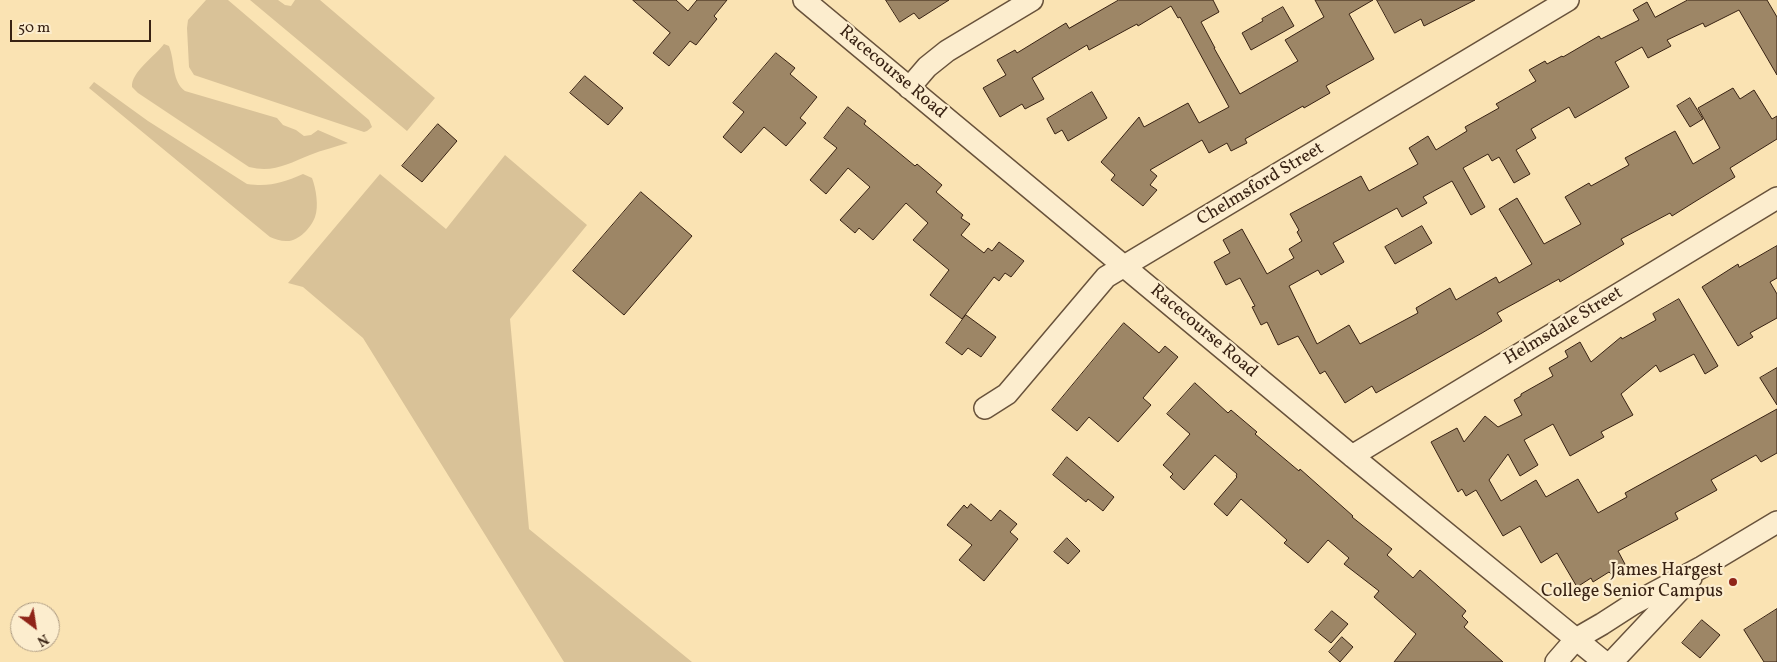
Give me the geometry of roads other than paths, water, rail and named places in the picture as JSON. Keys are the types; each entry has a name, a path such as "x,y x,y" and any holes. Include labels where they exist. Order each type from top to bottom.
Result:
{"street":[{"name":"Racecourse Road","path":"804,0 1352,456 1604,662"},
{"path":"909,88 927,67 947,51 1032,0"},
{"name":"Chelmsford Street","path":"985,408 1007,394 1106,277 1568,0"},
{"name":"Helmsdale Street","path":"1352,456 1777,198"},
{"path":"1556,662 1576,639 1632,604 1702,567 1777,522"},
{"path":"1612,662 1702,567"}],"place":[{"name":"James Hargest College Senior Campus","path":"1733,582"}]}
